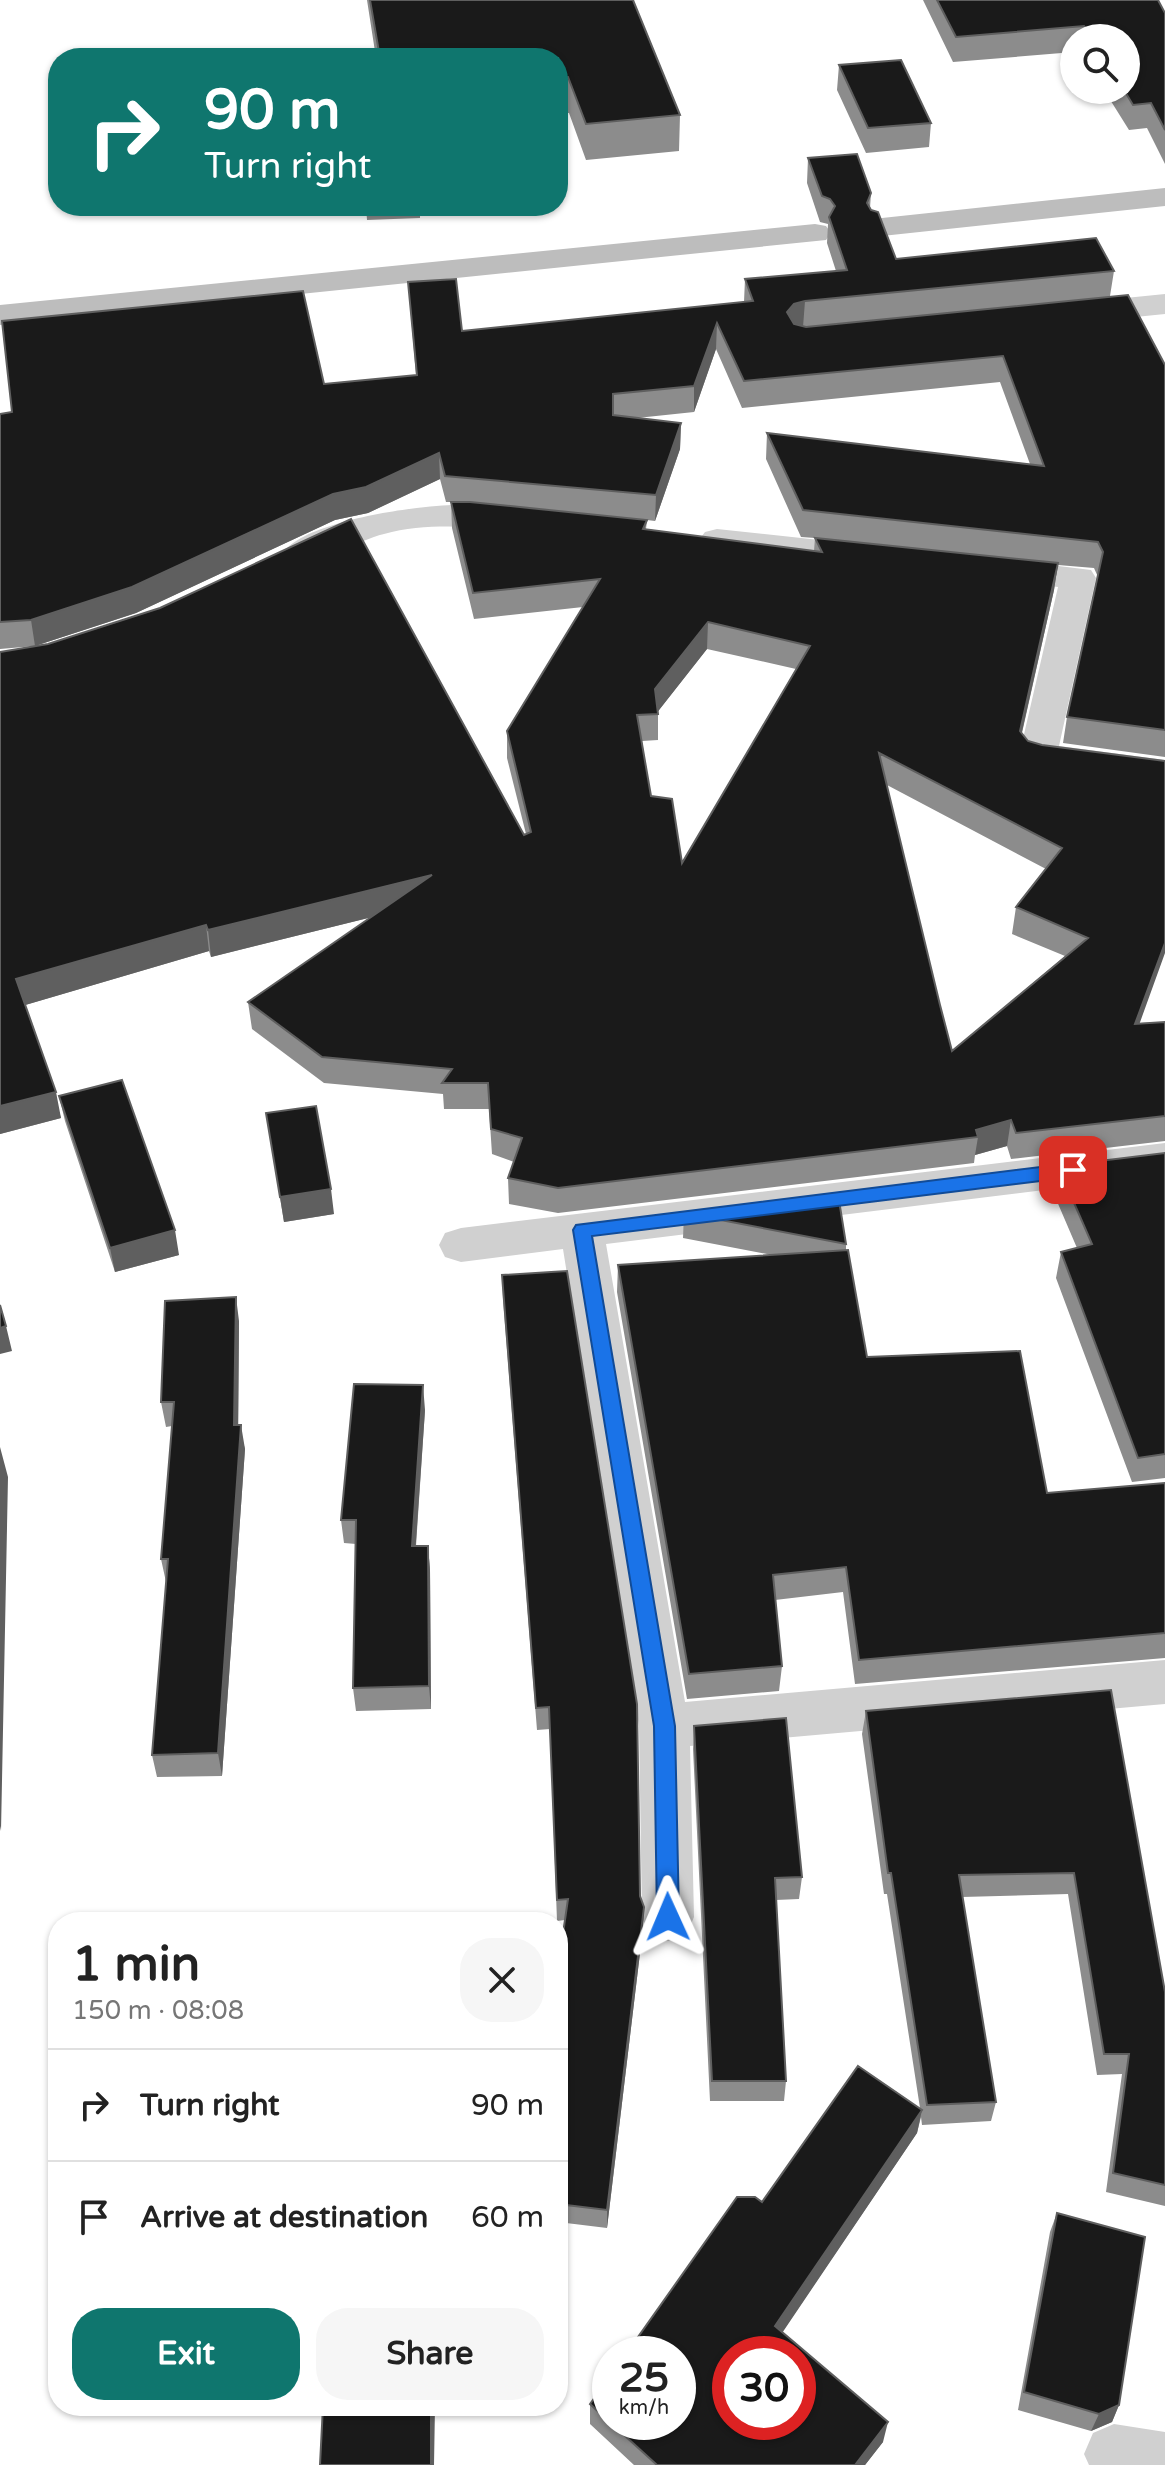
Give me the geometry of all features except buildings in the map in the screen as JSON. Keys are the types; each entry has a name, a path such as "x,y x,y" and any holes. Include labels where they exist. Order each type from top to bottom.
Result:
{"street":[{"path":"882,227 1165,197"},
{"path":"0,315 815,233"},
{"path":"1039,316 1165,304"},
{"path":"277,564 348,531 420,515 471,515 549,523"},
{"path":"689,537 907,560"},
{"path":"969,566 1078,578 1038,756 1165,773"},
{"path":"461,1245 1165,1159"},
{"path":"582,1230 664,1726 668,1917"},
{"path":"664,1726 1165,1682"}],"route":[{"path":"668,1917 664,1726 582,1230 1073,1170"}]}
